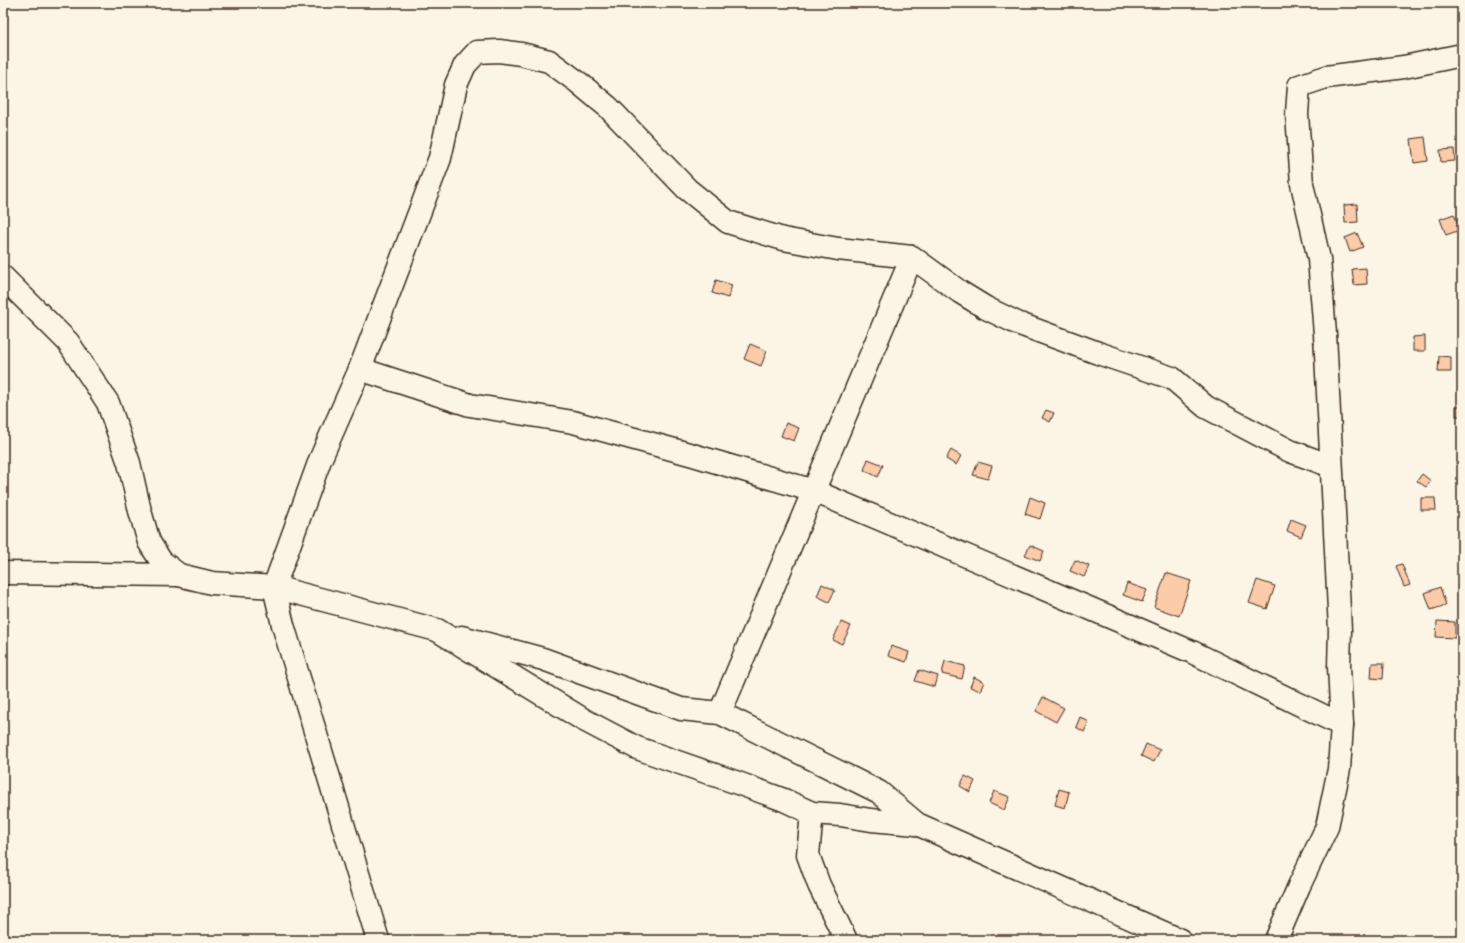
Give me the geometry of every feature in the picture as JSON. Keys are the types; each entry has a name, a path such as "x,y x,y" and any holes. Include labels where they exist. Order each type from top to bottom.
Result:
{"street":[{"path":"378,940 283,625 274,587 320,460 360,369 440,158 456,85 465,65 477,52 499,51 521,54 549,61 608,107 686,189 728,222 783,239 838,249 912,257 960,292 986,308 1025,326 1172,378 1206,407 1290,451 1331,466"},
{"path":"1276,940 1299,886 1327,827 1338,768 1342,725 1339,667 1340,630 1325,334 1318,259 1302,184 1297,114 1299,86 1326,77 1404,67 1462,55"},
{"path":"720,713 912,257"},
{"path":"3,277 68,342 108,404 128,463 149,542 161,561 179,575"},
{"path":"360,369 470,405 573,422 693,455 814,491 1192,652 1342,725"},
{"path":"3,573 179,575 212,583 274,587 543,659 681,708 720,713 879,792 917,824 1180,940"},
{"path":"437,630 584,720 637,748 784,800 812,813 917,824"},
{"path":"812,813 808,855 819,885 846,940"}],"building":[{"path":"1425,137 1428,161 1414,163 1411,139"},
{"path":"1454,149 1455,161 1441,162 1440,150"},
{"path":"1357,204 1358,222 1345,223 1344,205"},
{"path":"1454,214 1460,230 1446,235 1440,219"},
{"path":"1357,233 1363,247 1350,252 1345,238"},
{"path":"1366,268 1367,284 1354,285 1352,269"},
{"path":"716,280 732,285 728,298 712,293"},
{"path":"1425,336 1425,351 1413,351 1413,337"},
{"path":"750,344 767,351 761,366 744,359"},
{"path":"1439,356 1451,357 1451,372 1438,372"},
{"path":"1456,406 1462,406 1462,416 1456,416"},
{"path":"1046,410 1054,413 1050,422 1042,418"},
{"path":"786,423 799,428 794,441 781,436"},
{"path":"951,450 961,456 956,465 946,459"},
{"path":"868,459 883,465 878,477 864,470"},
{"path":"978,462 992,466 988,479 973,475"},
{"path":"1422,474 1431,481 1426,487 1417,481"},
{"path":"1030,497 1045,503 1040,519 1025,514"},
{"path":"1421,498 1435,498 1436,510 1421,510"},
{"path":"1291,519 1306,525 1301,537 1287,531"},
{"path":"1030,545 1044,551 1040,561 1025,555"},
{"path":"1075,560 1089,566 1084,577 1070,571"},
{"path":"1402,564 1410,585 1404,587 1396,566"},
{"path":"1166,573 1191,581 1179,616 1154,607"},
{"path":"1257,580 1275,586 1267,609 1249,603"},
{"path":"1127,583 1147,590 1142,602 1123,595"},
{"path":"822,584 835,590 829,602 817,596"},
{"path":"1440,587 1446,605 1431,610 1425,593"},
{"path":"1437,621 1455,622 1455,638 1436,637"},
{"path":"841,622 851,626 842,644 833,640"},
{"path":"891,646 909,652 906,662 888,656"},
{"path":"945,661 965,666 962,679 942,674"},
{"path":"1372,663 1384,663 1383,679 1371,678"},
{"path":"919,670 938,676 935,687 915,681"},
{"path":"974,677 984,682 980,691 970,687"},
{"path":"1043,697 1064,708 1056,722 1036,711"},
{"path":"1080,717 1089,722 1084,732 1076,727"},
{"path":"1146,744 1160,750 1154,762 1141,756"},
{"path":"965,776 975,781 970,792 960,786"},
{"path":"1059,789 1069,792 1065,808 1055,805"},
{"path":"994,791 1010,797 1004,810 989,803"}]}
